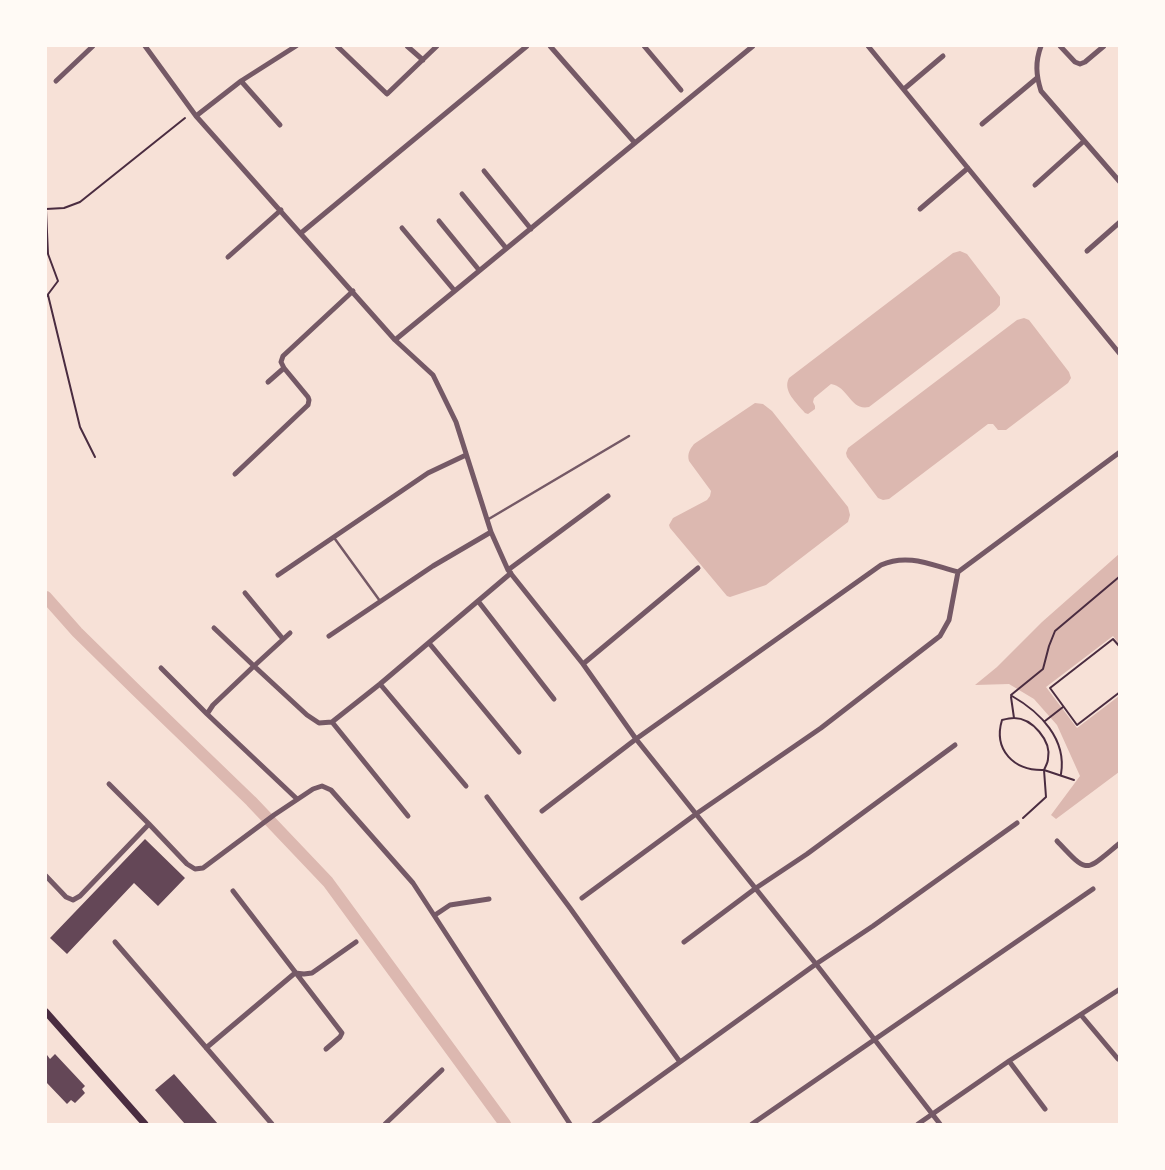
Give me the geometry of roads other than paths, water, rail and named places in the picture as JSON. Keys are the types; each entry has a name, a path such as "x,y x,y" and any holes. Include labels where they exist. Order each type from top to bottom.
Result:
{"main road":[{"path":"46,1012 145,1125"}],"street":[{"path":"56,81 93,46"},
{"path":"145,46 194,114 396,340 433,375 456,422 491,532 509,572 940,1125"},
{"path":"194,114 241,80 296,46"},
{"path":"337,46 387,94 437,46"},
{"path":"407,46 422,60"},
{"path":"301,233 527,46"},
{"path":"550,46 635,143"},
{"path":"644,46 681,90"},
{"path":"739,46 745,52"},
{"path":"396,340 753,46"},
{"path":"868,46 1119,354"},
{"path":"1041,46 1037,56 1037,78 1041,91 1119,182"},
{"path":"1060,46 1074,62 1080,64 1104,46"},
{"path":"904,89 943,56"},
{"path":"982,124 1037,78"},
{"path":"241,80 280,125"},
{"path":"1035,185 1084,142"},
{"path":"920,209 968,168"},
{"path":"484,171 530,229"},
{"path":"462,194 506,248"},
{"path":"228,257 281,210"},
{"path":"439,221 479,270"},
{"path":"1087,250 1119,222"},
{"path":"402,228 454,290"},
{"path":"235,474 309,405 308,397 284,368 281,362 283,356 353,291"},
{"path":"268,382 284,368"},
{"path":"582,898 696,814 821,728 940,636 949,620 958,572 1119,452"},
{"path":"278,575 428,474 466,455"},
{"path":"214,628 307,715 319,723 332,722 429,643 509,572 608,496"},
{"path":"329,636 433,566 491,532"},
{"path":"542,811 636,738 881,565 907,559 958,572"},
{"path":"583,664 698,568"},
{"path":"245,593 283,639"},
{"path":"478,601 554,699"},
{"path":"207,714 290,633"},
{"path":"429,643 519,752"},
{"path":"161,668 298,799"},
{"path":"380,684 466,786"},
{"path":"332,722 408,816"},
{"path":"684,942 956,745"},
{"path":"109,784 195,869 203,868 313,789 322,786 331,790 413,883 570,1125"},
{"path":"487,797 680,1062"},
{"path":"593,1125 1017,823"},
{"path":"46,876 66,897 73,900 80,896 149,824"},
{"path":"1057,841 1078,863 1085,866 1092,865 1119,843"},
{"path":"752,1125 1093,889"},
{"path":"233,891 342,1033 326,1049"},
{"path":"435,915 450,905 489,899"},
{"path":"115,942 272,1125"},
{"path":"296,972 312,973 356,942"},
{"path":"206,1048 296,972"},
{"path":"918,1125 1119,989"},
{"path":"1081,1015 1118,1059"},
{"path":"1009,1061 1045,1109"},
{"path":"385,1125 442,1070"}],"lane":[{"path":"487,520 629,436"},
{"path":"334,537 380,601"}],"waterway":[{"path":"46,597 77,632 251,801 328,882 505,1124"}]}
